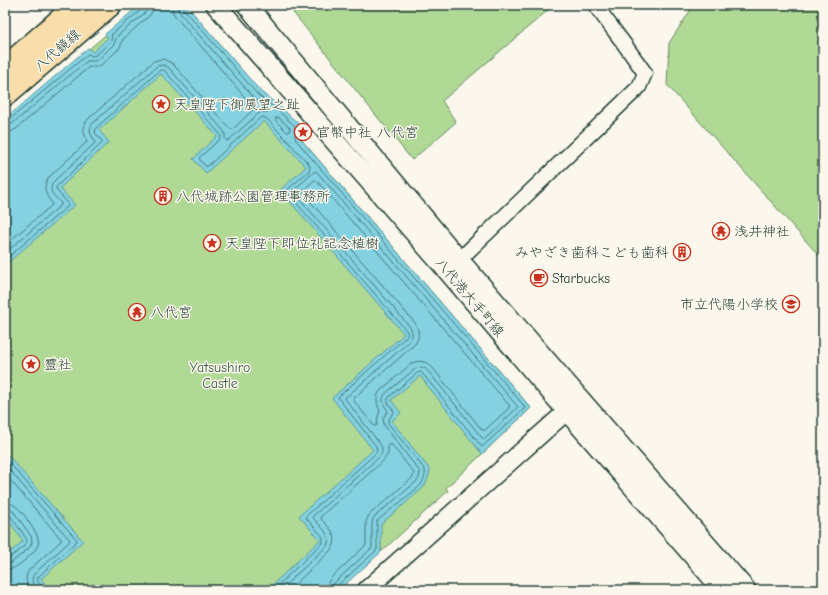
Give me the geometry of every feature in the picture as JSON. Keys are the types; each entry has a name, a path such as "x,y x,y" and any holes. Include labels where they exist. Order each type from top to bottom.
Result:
{"main road":[{"name":"八代鏡線","path":"5,68 77,5"},
{"name":"八代鏡線","path":"5,95 110,5"},
{"name":"八代港大手町線","path":"216,5 446,269 746,590"},
{"name":"八代港大手町線","path":"247,5 459,260 573,405 723,590"}],"street":[{"path":"459,260 640,87 645,73 595,5"},
{"path":"366,590 573,405"}],"green space":[{"name":"Yatsushiro Castle","path":"141,5 186,5 531,408 446,488 448,491 381,552 381,548 336,590 5,590 5,120"},
{"path":"287,5 554,5 442,101 456,122 412,160"},
{"path":"694,5 823,5 823,259 667,85 669,43"}],"water":[{"path":"140,5 186,5 261,92 300,125 299,137 531,408 482,454 420,376 391,400 401,413 392,421 430,470 429,475 423,488 381,524 381,552 339,590 267,590 320,540 299,516 373,450 332,398 404,334 280,190 306,167 264,121 206,173 193,159 217,136 161,74 99,130 109,142 60,188 75,205 5,265 5,119 88,48 93,52 108,38 105,34"},
{"path":"5,452 83,541 41,579 50,590 5,590 5,557 23,541 5,515"}],"place":[{"name":"天皇陛下御展望之趾","path":"161,104"},
{"name":"官幣中社 八代宮","path":"303,132"},
{"name":"八代城跡公園管理事務所","path":"163,196"},
{"name":"浅井神社","path":"721,231"},
{"name":"天皇陛下即位礼記念植樹","path":"212,243"},
{"name":"みやざき歯科こども歯科","path":"682,252"},
{"name":"Starbucks","path":"539,278"},
{"name":"市立代陽小学校","path":"791,304"},
{"name":"八代宮","path":"137,312"},
{"name":"靈社","path":"31,364"}]}
